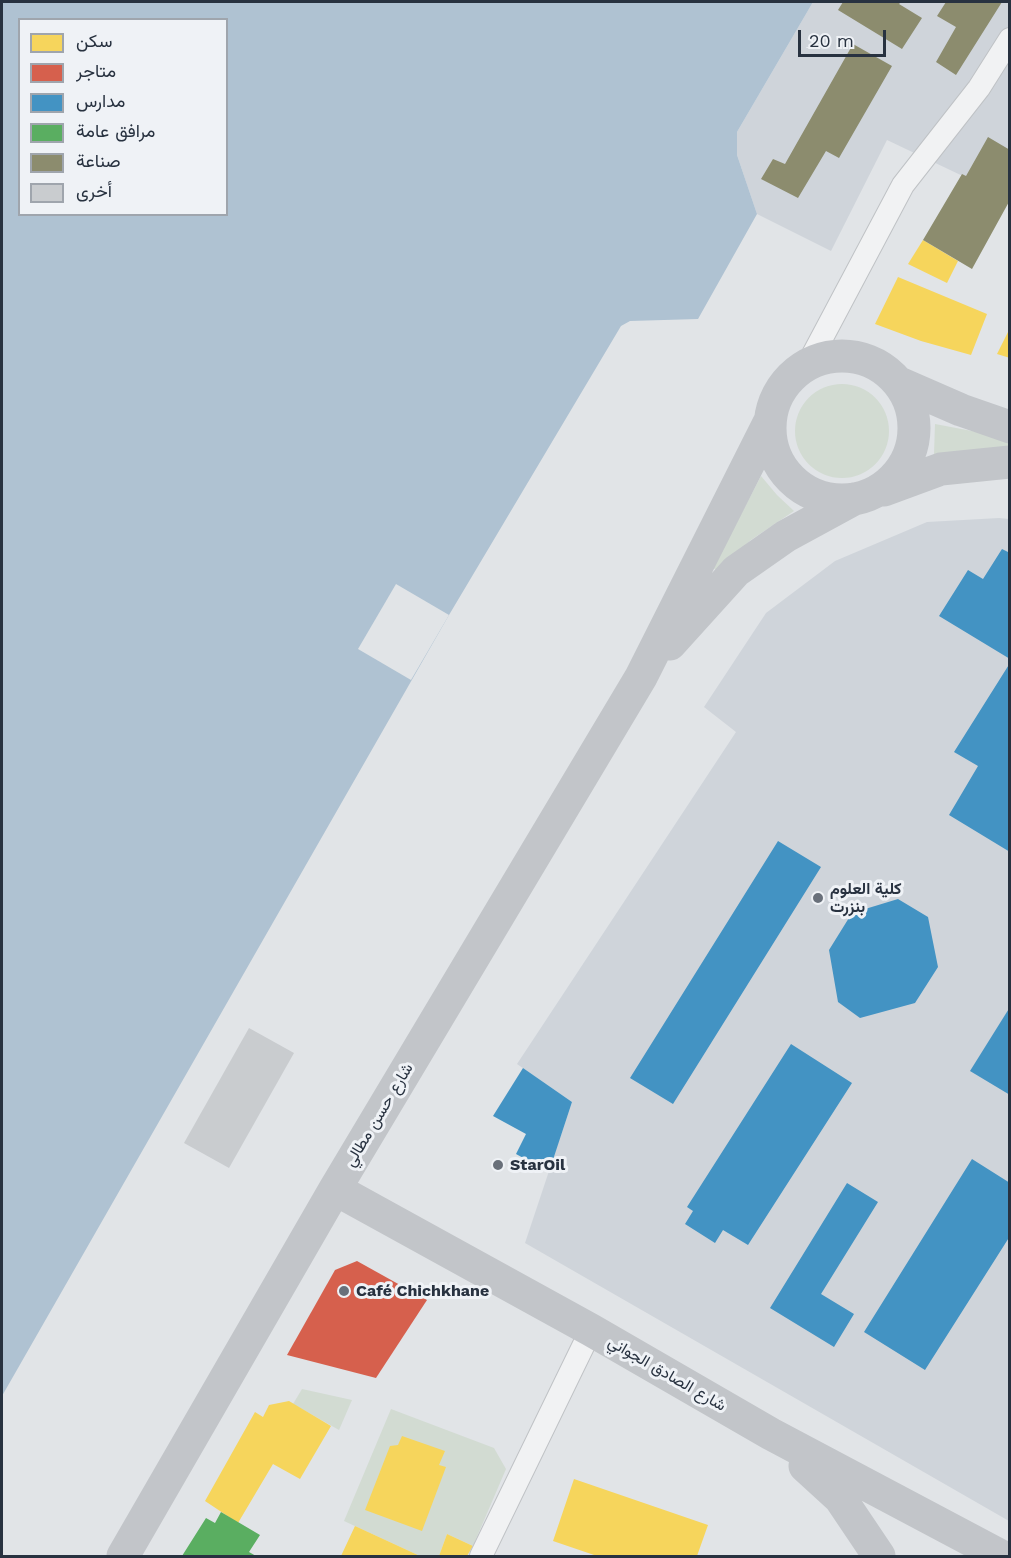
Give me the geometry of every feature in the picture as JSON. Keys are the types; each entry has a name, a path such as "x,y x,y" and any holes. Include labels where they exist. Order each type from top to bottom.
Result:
{"street":[{"path":"808,364 903,185 979,88 1010,39"},
{"path":"641,677 770,421 776,398 789,378 808,364 832,356 857,357 881,366 900,383 961,410 1010,427"},
{"path":"641,677 736,571 786,536 892,481 905,464 913,444 915,423 910,401 900,383"},
{"path":"770,421 771,442 779,464 792,481 811,493 832,500 864,496 941,469 1010,462"},
{"name":"شارع حسن مطالي","path":"123,1557 335,1189 641,677"},
{"name":"شارع الصادق الجواني","path":"335,1189 591,1330 771,1434 1000,1557"},
{"path":"481,1557 591,1330"},
{"path":"771,1434 840,1498 879,1557"}],"shaded area":[{"path":"813,2 1009,2 1009,198 887,140 831,251 757,214 737,155 737,132"},
{"path":"842,384 860,388 875,398 885,413 889,431 885,449 875,464 860,474 842,478 824,474 809,464 799,449 795,431 799,413 809,398 824,388"},
{"path":"935,424 1009,438 1009,448 934,454"},
{"path":"761,476 794,511 751,540 718,571 713,568"},
{"name":"كلية العلوم بنزرت","path":"1009,519 1009,1521 525,1243 572,1102 517,1064 736,732 704,707 766,613 835,561 927,522"},
{"path":"302,1389 352,1400 339,1430 293,1404"},
{"path":"391,1409 494,1448 506,1469 473,1546 447,1534 439,1556 420,1556 344,1521"}],"water":[{"path":"2,2 813,2 737,132 737,155 757,214 698,319 630,321 621,326 449,615 2,1396"}],"pier":[{"path":"396,584 449,615 411,680 358,649"}],"building: سكن":[{"path":"923,240 958,261 947,283 908,264"},
{"path":"898,277 987,314 971,355 921,341 875,324"},
{"path":"1010,328 1010,358 997,354"},
{"path":"289,1401 331,1426 300,1479 273,1464 238,1523 205,1501 255,1412 263,1417 269,1405"},
{"path":"402,1436 445,1451 439,1465 446,1467 422,1531 365,1510 390,1446 398,1445"},
{"path":"574,1479 708,1525 697,1556 597,1556 553,1541"},
{"path":"355,1526 420,1556 341,1556"},
{"path":"447,1534 473,1546 467,1556 439,1556"}],"building: متاجر":[{"path":"357,1261 427,1300 376,1378 287,1355 335,1270"}],"building: مدارس":[{"path":"1002,549 1010,553 1010,659 939,616 968,570 983,579"},
{"path":"1010,663 1010,852 949,815 978,766 954,752"},
{"path":"778,841 821,867 673,1104 630,1078"},
{"path":"898,899 928,917 938,967 915,1003 860,1018 838,1002 829,950 852,913"},
{"path":"1010,1007 1010,1095 970,1071"},
{"path":"791,1044 852,1083 748,1245 723,1230 715,1243 685,1224 693,1211 687,1207"},
{"path":"523,1068 572,1102 549,1172 516,1154 526,1134 493,1116"},
{"path":"972,1159 1010,1183 1010,1236 925,1370 864,1332"},
{"path":"847,1183 878,1202 821,1294 854,1314 834,1347 770,1308"}],"building: مرافق عامة":[{"path":"221,1512 260,1535 249,1552 256,1556 182,1556 206,1518 215,1523"}],"building: صناعة":[{"path":"843,2 901,2 899,4 922,18 902,49 838,10"},
{"path":"946,2 1002,2 956,75 936,62 956,27 937,16"},
{"path":"853,44 892,66 839,158 826,151 798,198 761,179 773,159 785,164"},
{"path":"988,137 1010,150 1010,200 972,269 923,240 962,174 966,176"}],"building: أخرى":[{"path":"249,1028 294,1053 229,1168 184,1143"}],"place":[{"name":"كلية العلوم بنزرت","path":"818,898"},
{"name":"StarOil","path":"498,1165"},
{"name":"Café Chichkhane","path":"344,1291"}]}
